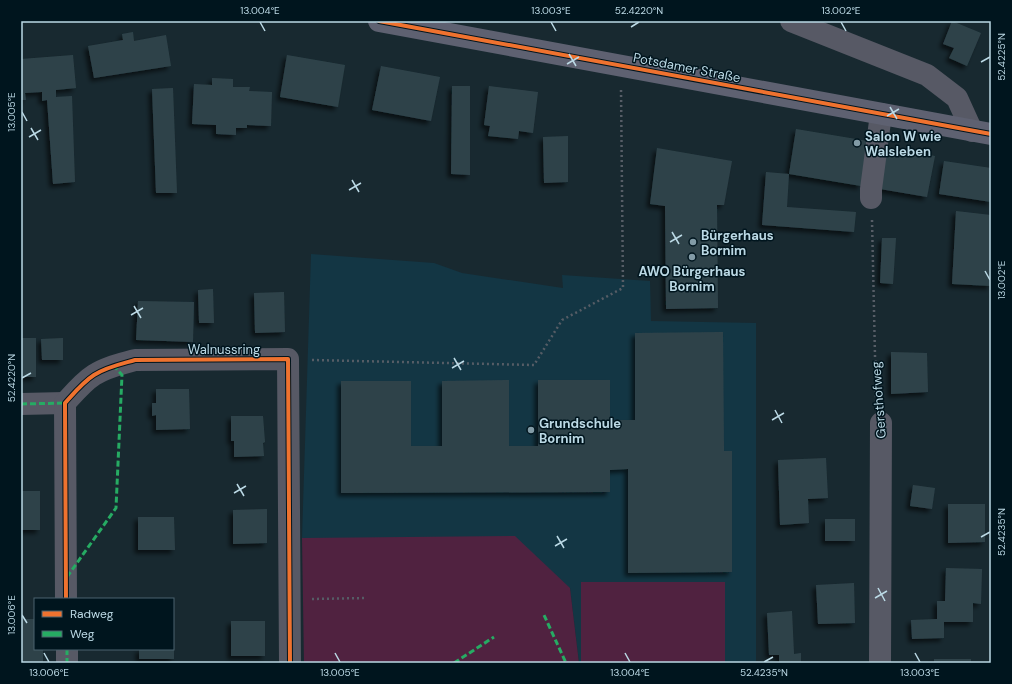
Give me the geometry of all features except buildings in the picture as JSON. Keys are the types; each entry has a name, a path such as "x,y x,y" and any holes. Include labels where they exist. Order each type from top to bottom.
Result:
{"main road":[{"name":"Potsdamer Straße","path":"379,21 982,132"}],"street":[{"path":"791,21 927,75 957,98 982,132"},
{"path":"871,198 881,114"},
{"path":"288,359 290,663"},
{"name":"Walnussring","path":"65,403 77,389 94,375 114,366 135,360 288,359"},
{"path":"21,404 65,403 66,598"},
{"name":"Gersthofweg","path":"880,663 881,422"},
{"path":"67,650 67,663"}],"path":[{"path":"288,359 534,365 562,320 624,288 621,65"},
{"path":"290,600 368,598"}],"shaded area":[{"name":"Grundschule Bornim","path":"311,254 434,263 462,273 563,288 562,275 650,281 651,321 756,323 756,663 579,663 570,588 302,538"},
{"path":"515,536 570,588 579,663 304,663 302,538"},
{"path":"581,582 725,582 725,663 581,663"}],"marked path":[{"path":"67,577 116,508 122,375 114,366"},
{"path":"21,404 65,403"},
{"path":"544,615 566,663"},
{"path":"454,663 494,637"},
{"path":"67,650 67,663"}],"cycle path":[{"path":"379,21 991,134"},
{"path":"66,598 65,403 75,392 86,381 99,372 135,360 288,359 290,663"}],"place":[{"name":"Salon W wie Walsleben","path":"857,143"},
{"name":"Bürgerhaus Bornim","path":"693,242"},
{"name":"AWO Bürgerhaus Bornim","path":"692,257"},
{"name":"Grundschule Bornim","path":"531,430"}]}
